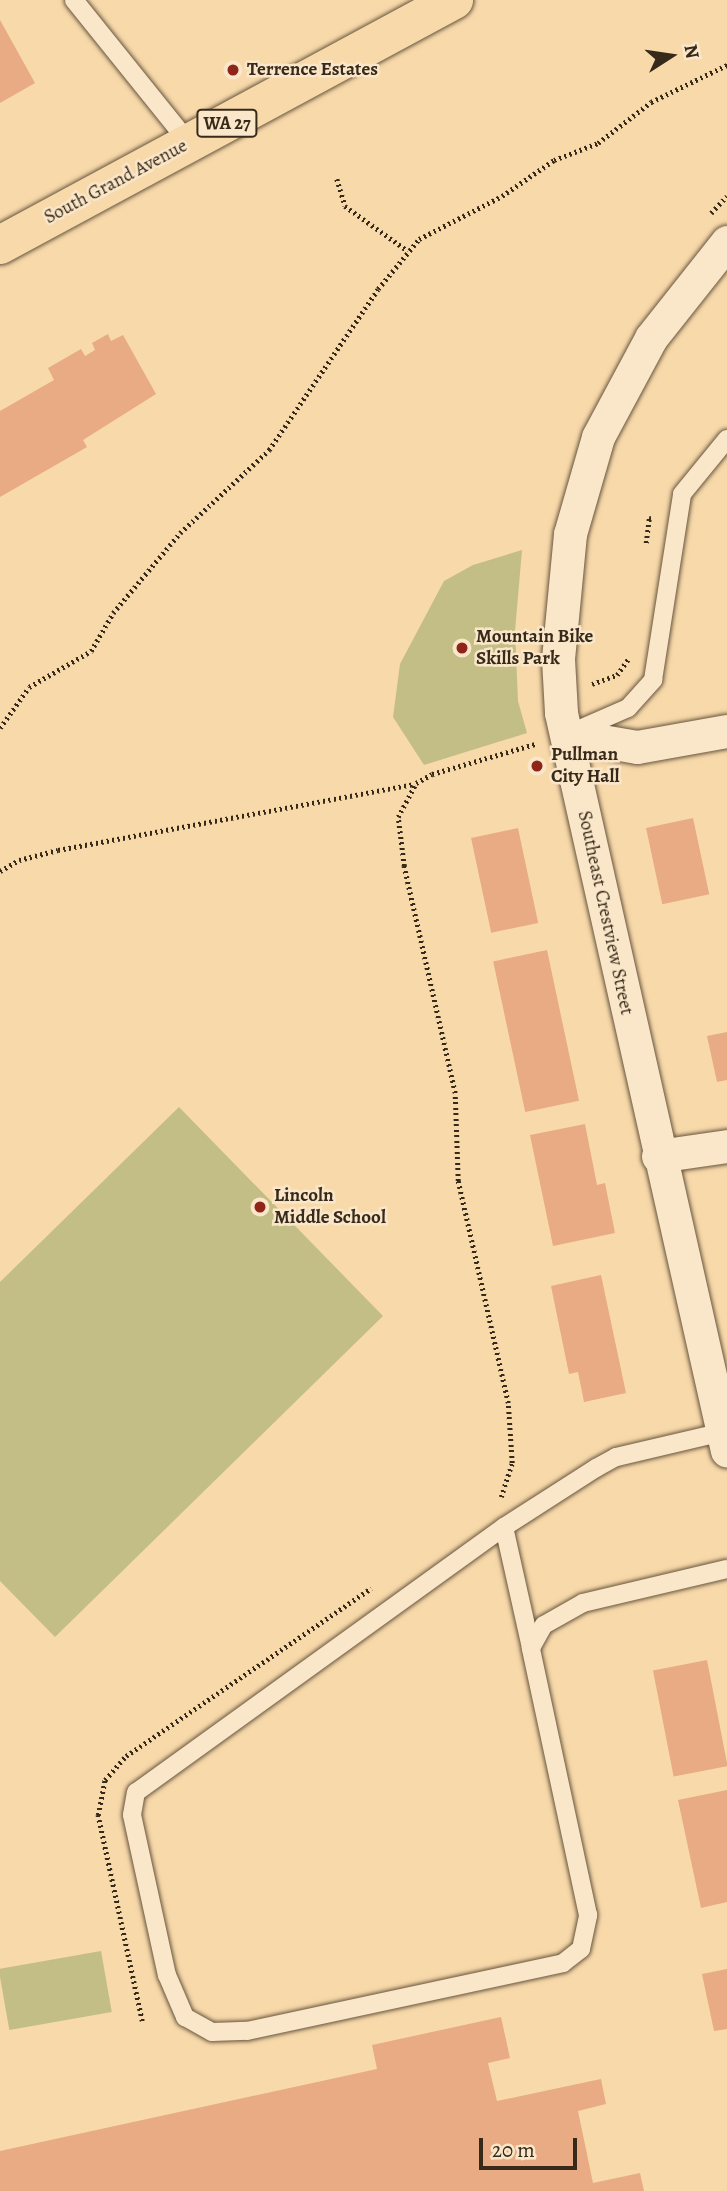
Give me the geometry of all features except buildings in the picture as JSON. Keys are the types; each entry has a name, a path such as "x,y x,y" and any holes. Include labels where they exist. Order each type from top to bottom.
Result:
{"main road":[{"name":"South Grand Avenue","path":"0,245 454,0"}],"street":[{"name":"Southeast Crestview Street","path":"725,1441 658,1156 567,735 558,659 570,534 598,437 651,338 727,242"},
{"path":"567,735 637,747 727,731"},
{"path":"658,1156 727,1146"}],"lane":[{"path":"74,0 189,143"},
{"path":"567,735 628,708 653,680 682,494 727,439"},
{"path":"504,1527 582,1886 586,1936 580,1949 563,1963 247,2031 212,2032 197,2027 174,1998 132,1815 136,1792 153,1776 504,1527 616,1457 725,1441"},
{"path":"531,1648 544,1625 572,1607 727,1569"}],"path":[{"path":"0,728 29,687 91,651 113,613 180,533 269,450 408,251 433,229 502,196 541,167 598,143 651,102 727,65"},
{"path":"337,179 345,206 408,251"},
{"path":"0,871 19,860 58,850 416,783 460,763 567,735"},
{"path":"416,783 398,817 399,838 455,1093 458,1181 508,1403 512,1463 499,1500"},
{"path":"142,2021 98,1815 105,1780 126,1756 375,1585"}],"shaded area":[{"name":"Mountain Bike Skills Park","path":"522,550 515,631 518,701 527,733 424,765 393,717 400,664 444,581 473,565"},
{"path":"179,1107 383,1316 55,1637 0,1581 0,1282"},
{"path":"101,1951 112,2012 9,2030 0,1969"}],"place":[{"name":"Terrence Estates","path":"233,70"},
{"name":"Mountain Bike Skills Park","path":"462,648"},
{"name":"Pullman City Hall","path":"537,766"},
{"name":"Lincoln Middle School","path":"260,1207"}]}
